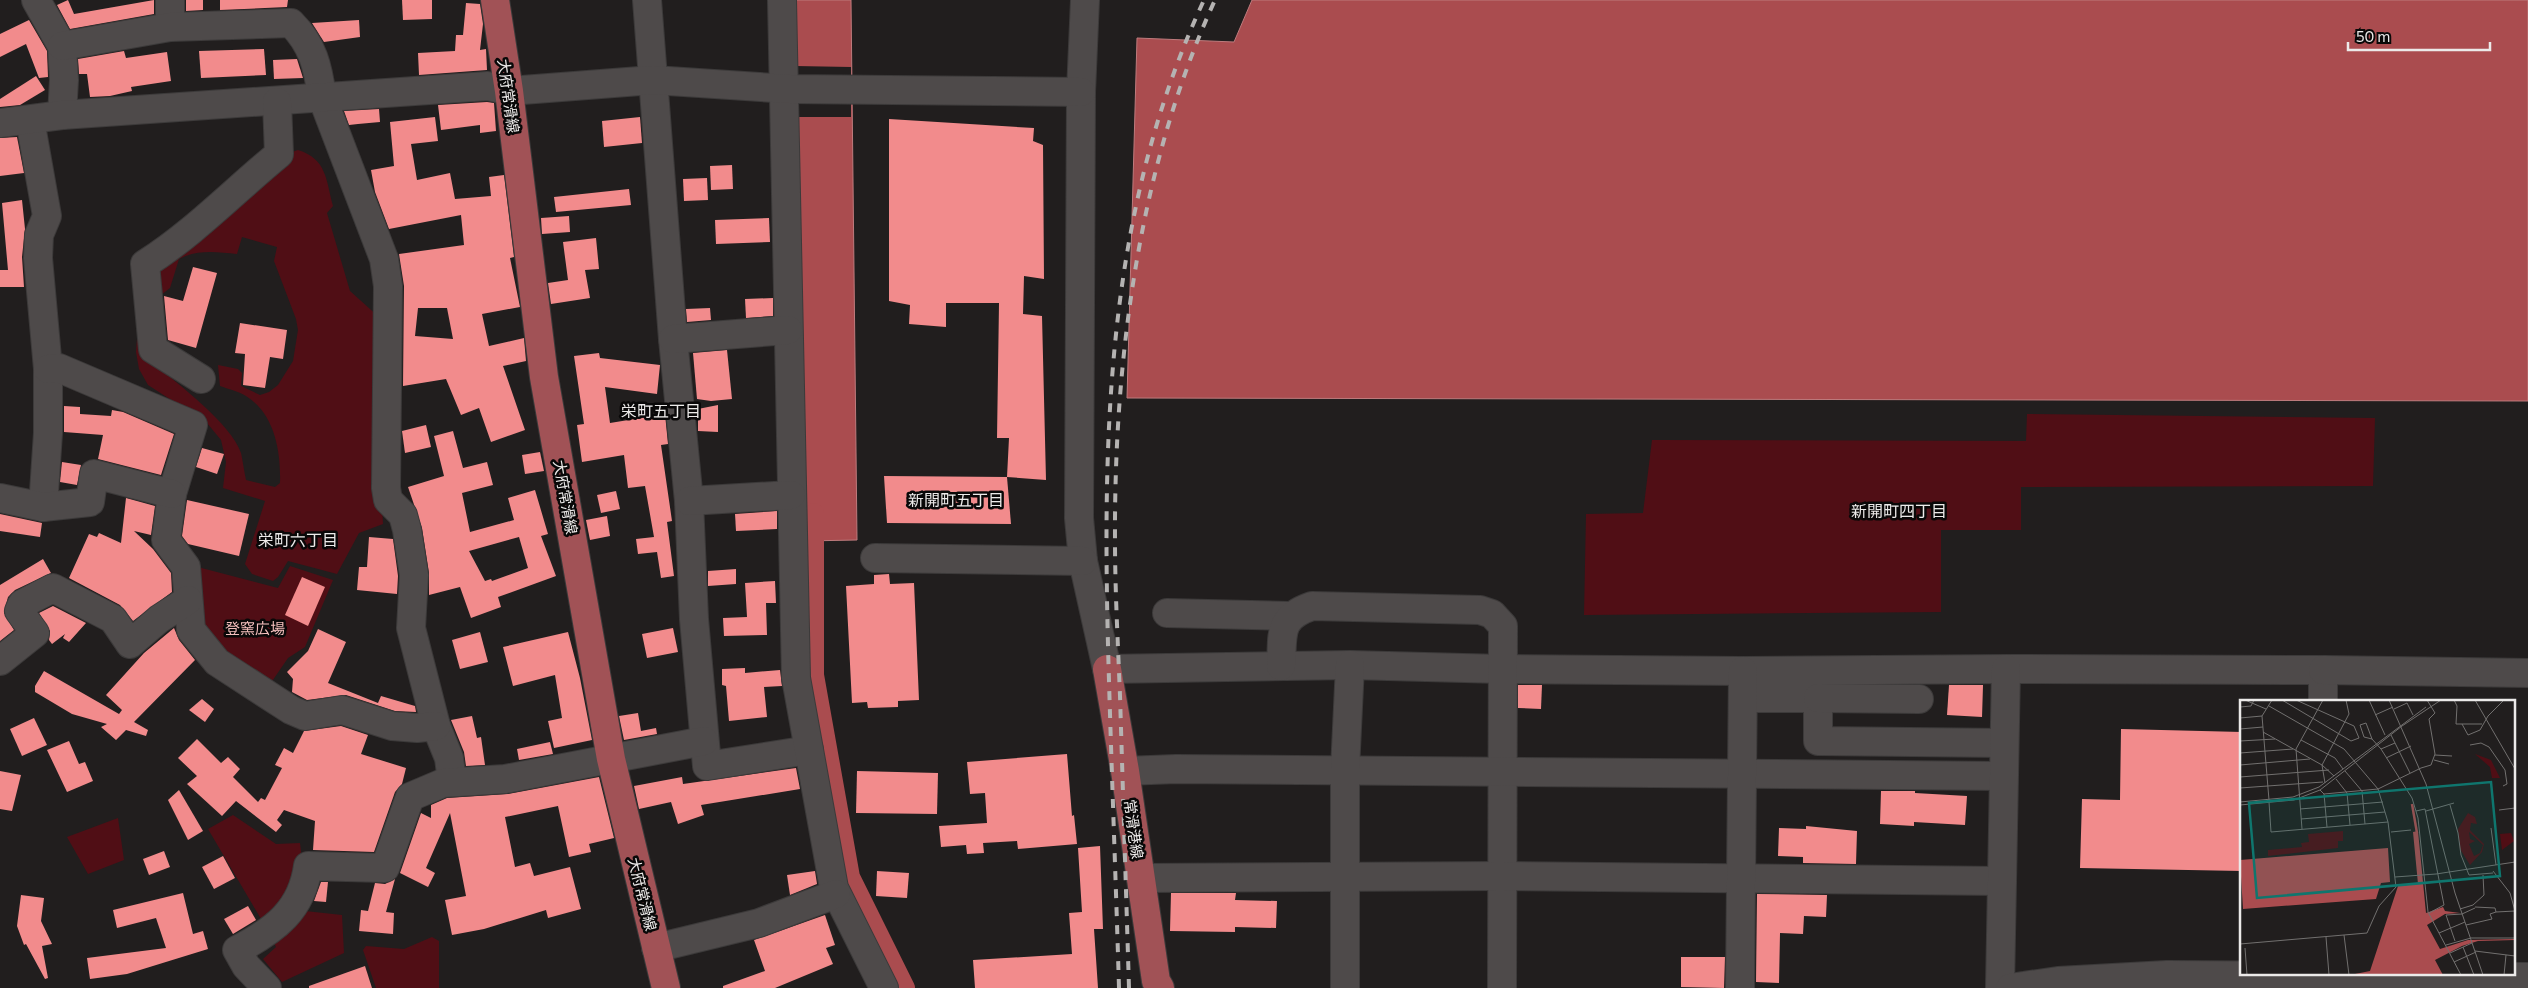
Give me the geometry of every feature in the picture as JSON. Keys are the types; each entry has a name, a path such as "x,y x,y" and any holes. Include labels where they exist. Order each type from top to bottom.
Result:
{"main road":[{"name":"大府常滑線","path":"495,0 509,91 544,377 611,759 666,988"},
{"name":"常滑港線","path":"1107,669 1125,771 1156,981 1160,988"}],"street":[{"path":"36,0 62,46 64,80 62,115"},
{"path":"170,0 170,27"},
{"path":"647,0 673,339 689,501 694,619 707,766 809,750"},
{"path":"782,0 787,89 788,330 796,678 836,894 884,988"},
{"path":"1085,0 1081,92 1079,518 1083,561 1107,669 1350,665 1502,669 1743,685 1818,698 1919,700"},
{"path":"62,46 170,27 291,23 311,47 322,98 384,259 388,293 386,488 388,500 404,515 414,575 412,628 436,726 449,758 452,781"},
{"path":"0,123 62,115 277,102 488,86 509,91 653,80 787,89 1081,92"},
{"path":"201,379 153,350 145,264 174,246 279,154 277,102"},
{"path":"30,120 47,216 39,234 38,258 48,369 48,433 43,507"},
{"path":"673,339 788,330"},
{"path":"48,369 59,368 193,425 172,494 166,540 186,567 192,630 218,662 291,710 304,716 342,710 392,726 417,728 436,726"},
{"path":"0,498 43,507 90,502 94,474 172,494"},
{"path":"689,501 791,495"},
{"path":"875,558 1083,561"},
{"path":"0,661 35,633 19,611 22,604 53,588 113,620 130,644 159,619 188,600"},
{"path":"1281,666 1282,637 1286,622 1295,612 1312,606 1480,610 1492,614 1503,626 1502,988"},
{"path":"1167,613 1290,616"},
{"path":"1346,988 1346,770 1350,665"},
{"path":"1743,685 2006,669 2528,673"},
{"path":"2000,988 2006,669"},
{"path":"2323,670 2323,700"},
{"path":"1740,988 1743,685"},
{"path":"1818,698 1818,741 2004,743"},
{"path":"268,988 246,966 237,950 286,916 296,906 305,887 308,866 385,868 410,797 442,783 452,781 505,779 704,741"},
{"path":"1125,771 1176,768 2003,776"},
{"path":"1141,878 1502,876 2001,881"},
{"path":"656,948 759,923 836,894"},
{"path":"2010,988 2058,981 2167,975 2240,975"},
{"path":"2458,976 2528,977"}],"green space":[{"path":"298,150 308,154 320,165 324,172 333,206 327,213 350,291 380,318 383,524 359,533 337,574 288,561 278,577 273,581 252,574 245,564 265,501 223,488 226,462 221,440 207,423 148,385 139,369 136,352 138,325 159,267 286,154","holes":["242,237 277,247 274,261 296,319 298,330 293,361 278,385 269,392 260,395 241,386 242,373 238,369 218,365 220,386 246,396 256,404 270,423 277,447 280,471 280,483 275,487 246,480 241,453 227,429 203,405 154,363 161,295 170,288 179,259 200,252 237,254"]},
{"path":"2027,414 2375,418 2373,486 2021,487 2021,530 1941,530 1941,612 1584,615 1586,514 1643,513 1652,440 2026,441"},
{"name":"登窯広場","path":"190,565 278,588 290,566 333,580 305,647 288,658 266,690 202,641"},
{"path":"233,815 276,844 300,843 303,868 302,880 264,924 208,829"},
{"path":"118,818 124,860 88,874 67,837"},
{"path":"296,910 342,915 344,953 282,982 263,959 276,947 269,932"},
{"path":"432,937 439,941 439,988 376,988 363,950 366,946 404,949"}],"shaded area":[{"path":"794,0 851,0 857,540 804,541"},
{"path":"1252,0 2528,0 2528,401 1127,398 1137,38 1234,42"}],"pier":[{"path":"795,66 851,67 851,117 795,117"}],"building":[{"path":"68,0 74,14 154,0 154,14 70,29 57,5"},
{"path":"186,0 203,0 203,10 186,11"},
{"path":"220,0 288,0 287,7 220,10"},
{"path":"402,0 432,0 432,19 403,20"},
{"path":"466,3 480,4 483,24 480,50 486,49 487,70 419,75 418,53 455,51 456,35 463,35"},
{"path":"29,20 47,51 48,77 39,78 26,44 0,57 0,34"},
{"path":"359,20 360,37 324,42 312,23"},
{"path":"264,49 266,75 201,78 199,51"},
{"path":"124,51 126,58 167,52 171,81 131,87 132,91 110,96 90,97 87,74 79,74 78,59"},
{"path":"297,59 303,78 274,79 273,60"},
{"path":"36,76 45,90 20,105 0,107 0,99"},
{"path":"494,103 496,131 480,133 480,125 441,130 438,105"},
{"path":"379,109 380,122 349,125 344,111"},
{"path":"435,117 438,141 411,144 417,180 450,173 455,199 491,196 489,177 504,175 514,257 510,258 520,307 482,314 489,346 524,338 526,361 503,366 525,430 491,442 479,408 461,415 446,379 403,386 404,286 399,254 464,245 461,215 389,229 375,192 371,170 394,166 390,122","holes":["418,308 447,308 453,339 415,336"]},
{"path":"640,117 642,143 604,147 602,121"},
{"path":"889,119 1034,128 1033,141 1043,145 1044,279 1024,276 1023,314 1042,316 1046,480 1007,477 1009,438 997,438 999,303 946,303 946,327 909,324 910,305 889,301"},
{"path":"17,137 24,173 0,176 0,138"},
{"path":"732,165 733,189 711,190 710,166"},
{"path":"707,178 708,200 684,201 683,179"},
{"path":"629,189 631,205 556,212 554,197"},
{"path":"22,200 25,229 22,257 24,287 0,287 0,270 8,270 2,203"},
{"path":"569,216 570,232 542,234 541,218"},
{"path":"769,218 770,242 716,244 715,220"},
{"path":"596,238 599,269 585,270 590,298 551,304 548,283 568,280 563,242"},
{"path":"193,267 217,273 196,348 168,340 164,296 183,301"},
{"path":"773,298 773,316 746,318 745,299"},
{"path":"710,308 711,320 687,322 686,309"},
{"path":"240,323 287,330 283,359 270,357 265,388 243,385 245,354 235,353"},
{"path":"727,350 732,399 711,401 697,399 693,353"},
{"path":"599,353 600,358 660,365 657,394 605,387 610,423 665,414 668,444 661,445 672,521 667,522 674,576 661,578 657,552 638,554 636,539 654,537 645,486 628,488 624,455 582,462 577,425 584,424 574,356"},
{"path":"718,405 718,432 698,431 698,409"},
{"path":"64,406 80,407 80,414 111,416 112,410 123,412 174,434 161,475 98,459 103,435 64,432"},
{"path":"426,425 431,447 405,453 402,431"},
{"path":"453,431 463,468 487,462 493,485 462,493 470,532 514,520 508,498 535,490 548,534 541,536 556,576 498,597 501,607 471,618 460,587 429,595 429,573 422,528 408,487 444,476 434,436","holes":["519,537 528,568 492,581 491,579 485,581 469,551"]},
{"path":"202,448 224,454 217,474 196,467"},
{"path":"540,452 544,471 525,474 522,455"},
{"path":"62,462 81,465 77,485 60,482"},
{"path":"884,476 1007,477 1011,524 887,523"},
{"path":"616,491 620,509 601,513 597,495"},
{"path":"126,498 155,506 151,535 134,531 153,549 171,573 172,592 133,621 120,605 69,578 89,534 97,537 99,533 121,543"},
{"path":"187,500 249,514 239,556 188,544 182,536"},
{"path":"777,511 777,529 736,531 735,514"},
{"path":"0,514 42,523 40,537 0,531"},
{"path":"607,516 610,536 590,540 586,520"},
{"path":"369,537 393,539 398,576 397,594 357,590 359,567 367,567"},
{"path":"43,559 51,573 15,590 8,597 4,613 14,630 0,641 0,585"},
{"path":"736,569 736,584 708,586 708,571"},
{"path":"889,574 890,584 914,583 919,700 898,701 898,707 868,708 867,702 852,703 846,586 874,584 874,575"},
{"path":"302,577 325,587 308,626 285,615"},
{"path":"775,581 776,603 766,603 767,635 724,636 723,618 747,617 745,583"},
{"path":"53,606 86,623 69,642 63,638 65,634 52,644 49,640 50,631 39,613"},
{"path":"174,628 179,640 195,660 134,722 148,730 146,736 126,730 116,740 101,727 107,724 72,714 35,692 35,686 44,671 119,714 122,710 106,695 144,653"},
{"path":"673,628 678,652 647,658 642,634"},
{"path":"318,629 346,642 328,683 378,703 381,696 415,706 416,712 395,711 346,695 307,700 292,692 293,679 287,672 308,651"},
{"path":"480,632 488,662 460,669 452,640"},
{"path":"568,632 580,678 592,740 554,748 548,721 562,718 555,675 513,686 503,647"},
{"path":"745,668 745,673 780,670 782,686 764,687 767,717 729,721 726,686 722,685 722,669"},
{"path":"1518,685 1542,685 1541,709 1518,708"},
{"path":"1949,685 1983,685 1982,717 1947,715"},
{"path":"202,699 214,709 205,722 189,710"},
{"path":"638,713 641,731 656,728 657,734 624,740 619,716"},
{"path":"472,716 477,738 481,737 485,765 466,766 464,752 451,720"},
{"path":"34,718 47,745 22,756 10,729"},
{"path":"341,726 368,735 361,754 406,768 402,784 395,792 374,852 313,850 315,821 284,810 277,820 282,825 276,832 236,801 222,816 187,784 197,776 178,758 197,739 221,763 228,757 240,769 233,777 258,802 261,798 265,800 282,768 275,765 284,748 293,753 304,731"},
{"path":"2121,729 2240,732 2240,871 2080,868 2082,799 2120,800"},
{"path":"69,741 79,764 85,762 93,781 67,792 47,750"},
{"path":"550,742 553,754 519,760 517,749"},
{"path":"1067,754 1072,816 1074,815 1077,844 1018,849 1017,841 983,843 984,853 967,854 966,845 941,847 939,826 987,823 985,793 970,794 967,762"},
{"path":"796,768 800,789 701,805 704,815 678,824 671,802 639,809 634,786 682,777 683,784"},
{"path":"0,771 21,775 12,811 0,809"},
{"path":"857,771 938,773 937,814 856,813"},
{"path":"599,777 614,838 589,844 591,852 569,857 558,806 505,817 515,867 530,863 534,876 570,867 581,909 548,918 546,910 484,929 452,935 445,900 466,896 450,813 426,868 435,873 428,887 400,873 421,813 431,818 431,805 447,798 508,794"},
{"path":"179,790 203,831 188,840 168,800"},
{"path":"1881,791 1915,791 1915,793 1967,796 1965,825 1914,822 1914,826 1880,824"},
{"path":"1806,826 1857,831 1856,864 1803,863 1803,857 1778,856 1779,828 1806,829"},
{"path":"1100,846 1103,929 1094,929 1098,988 975,988 973,960 1072,954 1069,913 1082,912 1078,848"},
{"path":"164,851 170,867 149,875 143,859"},
{"path":"223,856 235,878 214,889 202,867"},
{"path":"815,871 817,884 790,895 787,875"},
{"path":"877,871 909,873 907,898 876,896"},
{"path":"395,879 386,912 394,913 393,934 359,931 361,910 368,911 375,883 385,884"},
{"path":"321,882 328,882 326,902 314,901"},
{"path":"183,893 193,934 203,931 208,949 127,974 90,979 87,958 166,948 156,918 117,928 113,910"},
{"path":"1171,893 1236,893 1235,900 1277,901 1276,928 1235,927 1235,932 1170,931"},
{"path":"1757,894 1827,895 1826,917 1804,916 1803,934 1780,933 1779,983 1756,982"},
{"path":"21,895 44,898 41,921 52,944 42,946 48,978 45,979 26,944 24,945 17,926"},
{"path":"248,906 256,920 233,934 224,919"},
{"path":"825,915 835,945 826,948 833,964 775,988 723,988 723,986 765,971 754,940"},
{"path":"1681,957 1725,957 1724,988 1681,987"},
{"path":"365,966 372,988 309,988 309,986"}],"waterway":[{"path":"814,513 814,675 850,877 905,988"}],"railway":[{"path":"1119,988 1107,593 1109,420 1116,334 1128,249 1146,165 1171,82 1204,0"},
{"path":"1129,988 1115,560 1116,472 1126,334 1136,264 1150,196 1167,129 1189,63 1215,0"}],"district":[{"name":"栄町五丁目","path":"661,410"},
{"name":"新開町五丁目","path":"956,499"},
{"name":"新開町四丁目","path":"1899,510"},
{"name":"栄町六丁目","path":"298,539"}]}
